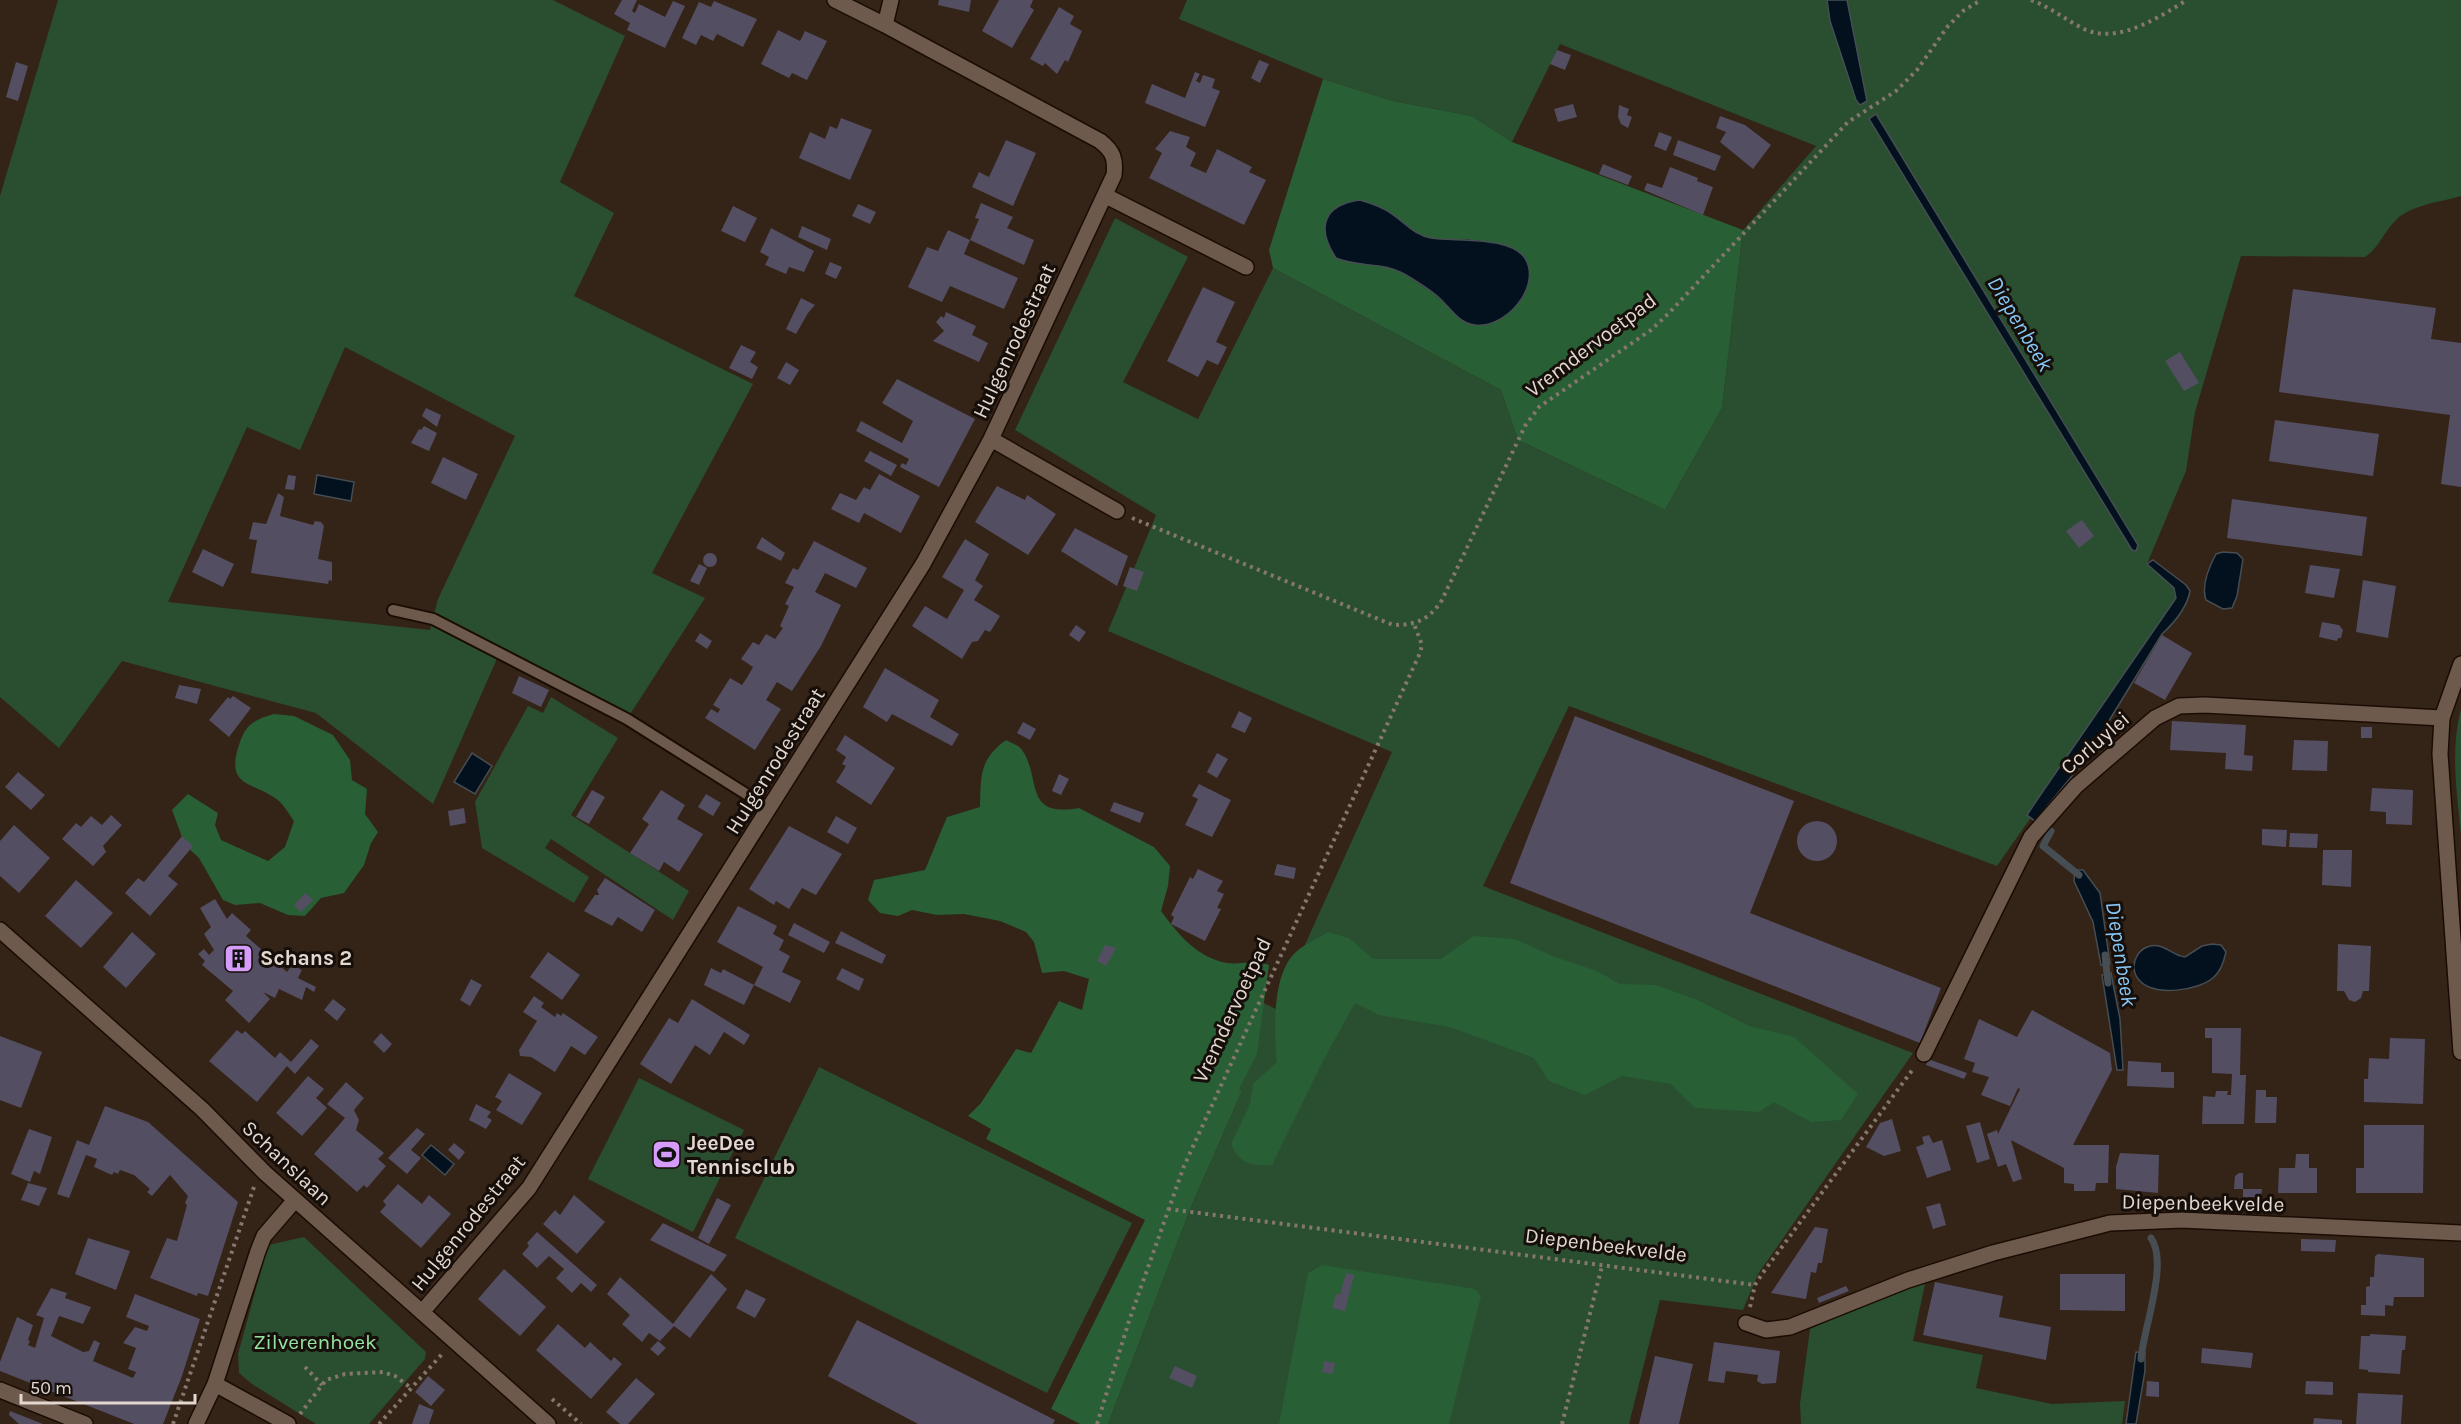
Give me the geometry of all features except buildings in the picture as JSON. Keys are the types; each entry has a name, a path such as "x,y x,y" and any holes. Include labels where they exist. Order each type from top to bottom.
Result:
{"street":[{"name":"Hulgenrodestraat","path":"422,1312 529,1188 923,564 991,439 1114,175 1115,160 1110,149 1100,141 835,0"},
{"path":"885,25 891,0"},
{"path":"1106,196 1246,267"},
{"path":"991,439 1116,512"},
{"path":"2461,664 2442,718 2440,754 2461,1052"},
{"name":"Corluylei","path":"1924,1054 2031,837 2076,786 2155,718 2179,706 2205,705 2442,718"},
{"name":"Schanslaan","path":"0,930 202,1109 255,1164 548,1424"},
{"path":"196,1424 215,1384 258,1251 269,1230 295,1200"},
{"name":"Diepenbeekvelde","path":"1746,1323 1767,1330 1790,1327 1919,1277 2067,1232 2110,1223 2182,1220 2461,1233"},
{"path":"215,1384 293,1420"},
{"path":"0,1390 86,1424"}],"lane":[{"path":"393,610 433,620 627,719 770,809"}],"path":[{"name":"Vremdervoetpad","path":"1097,1424 1184,1166 1420,653 1422,645 1414,624 1424,620 1442,600 1525,426 1539,407 1651,330 1848,122 1896,91 1917,70 1948,26 1963,11 1981,0"},
{"path":"2031,0 2085,30 2108,35 2160,17 2187,0"},
{"path":"1116,512 1393,625 1414,624"},
{"name":"Diepenbeekvelde","path":"1168,1209 1755,1285 1924,1054"},
{"path":"173,1424 189,1383 247,1203 256,1184"},
{"path":"1562,1424 1602,1266"},
{"path":"379,1424 453,1341"},
{"path":"305,1367 322,1385"},
{"path":"293,1420 326,1380 345,1374 383,1371 395,1376 411,1388"}],"green space":[{"path":"58,0 553,0 625,36 560,182 614,213 574,296 753,384 652,573 705,598 627,719 499,654 433,804 316,713 122,661 59,748 0,697 0,196","holes":["345,347 515,436 438,599 430,630 168,602 247,427 300,450"]},
{"path":"1187,0 2461,0 2461,196 2408,211 2391,226 2365,257 2241,256 2195,412 2186,471 2147,564 2187,594 1997,866 1569,706 1483,886 1913,1053 1758,1274 1743,1310 1660,1300 1629,1424 1108,1424 1191,1207 1242,1091 1091,1014 1127,938 1276,1009 1392,752 1108,631 1156,515 1015,430 1115,218 1188,257 1123,382 1198,419 1273,268 1501,390 1518,440 1665,510 1722,408 1743,230 1816,146 1560,44 1512,142 1472,116 1393,101 1323,79 1179,19"},
{"path":"1323,79 1393,101 1472,116 1512,142 1743,230 1722,408 1665,510 1518,440 1501,390 1273,268 1269,250","holes":["1360,200 1402,221 1411,230 1426,237 1448,241 1468,239 1526,261 1526,289 1521,300 1514,308 1494,319 1467,323 1434,294 1396,269 1336,258 1326,237 1325,228 1331,213 1338,207"]},
{"path":"551,697 618,738 571,815 689,891 673,920 551,839 545,848 589,877 574,903 482,848 475,802 528,706 543,713"},
{"path":"2461,709 2461,835 2455,756"},
{"path":"274,714 294,716 333,735 350,760 352,780 367,789 365,814 378,832 371,843 364,865 344,893 321,898 305,916 288,915 260,903 235,905 223,900 199,858 185,845 172,810 188,794 218,813 215,825 221,840 268,861 285,847 294,821 280,802 244,782 236,769 236,757 245,731 257,720"},
{"path":"1006,740 1022,750 1028,761 1037,793 1041,801 1049,807 1061,810 1079,808 1154,847 1170,866 1168,886 1161,911 1189,944 1206,956 1227,963 1258,962 1269,965 1257,1054 1239,1089 1242,1091 1191,1207 1108,1424 1080,1424 1051,1409 1145,1220 986,1139 991,1129 968,1116 981,1103 1016,1049 1031,1053 1059,1001 1082,1010 1089,979 1064,971 1042,973 1034,942 1026,932 1000,921 964,914 937,915 912,910 898,916 880,913 868,900 874,880 925,870 947,817 980,807 983,769 991,754"},
{"path":"1328,932 1349,938 1373,959 1441,959 1473,936 1515,939 1555,957 1597,971 1620,984 1656,985 1697,1000 1749,1026 1794,1037 1858,1094 1841,1120 1811,1122 1774,1102 1759,1112 1695,1108 1671,1084 1622,1076 1585,1095 1549,1081 1534,1058 1450,1027 1379,1015 1355,1003 1323,1061 1272,1165 1252,1164 1242,1160 1231,1144 1250,1104 1253,1084 1277,1062 1276,1008 1285,966 1295,952"},
{"path":"819,1067 1132,1223 1047,1393 735,1238"},
{"name":"JeeDee Tennisclub","path":"639,1078 744,1130 693,1232 588,1179"},
{"name":"Zilverenhoek","path":"304,1237 426,1352 425,1359 369,1424 316,1424 252,1384 239,1373 238,1354 268,1245"},
{"path":"1322,1265 1475,1289 1481,1296 1449,1424 1279,1424 1308,1273"},
{"path":"1925,1284 1913,1341 1983,1355 1976,1388 2052,1404 2125,1401 2122,1424 1801,1424 1800,1404 1810,1329 1908,1286"}],"water":[{"path":"1827,0 1847,0 1867,101 1860,105 1856,100 1830,21"},
{"path":"1876,114 2138,545 2136,551 2132,550 1869,119"},
{"path":"1360,200 1386,210 1414,231 1431,238 1496,243 1519,252 1526,260 1529,271 1524,294 1508,314 1497,321 1486,325 1469,324 1436,295 1398,271 1336,258 1326,237 1327,220 1338,207"},
{"path":"317,475 354,482 351,501 314,494"},
{"path":"2237,553 2243,559 2237,596 2232,608 2223,609 2206,600 2204,589 2213,559 2216,554"},
{"path":"2153,560 2186,585 2190,591 2186,603 2162,634 2085,760 2035,821 2027,815 2176,598 2174,588 2147,564"},
{"path":"472,753 492,766 475,794 454,782"},
{"path":"2075,870 2083,870 2100,893 2110,964 2101,965 2093,922 2074,881"},
{"path":"2221,945 2226,952 2223,962 2214,977 2198,986 2176,990 2155,989 2139,980 2135,974 2137,956 2146,948 2159,946 2185,957 2202,946"},
{"path":"2111,973 2120,1019 2123,1070 2117,1070 2102,975"},
{"path":"431,1145 454,1164 445,1175 422,1155"},
{"path":"2136,1352 2145,1353 2145,1371 2136,1424 2126,1424"}],"waterway":[{"name":"Diepenbeek","path":"2051,831 2043,846 2079,875"},
{"name":"Diepenbeek","path":"2105,955 2108,983"},
{"name":"Diepenbeek","path":"2141,1359 2156,1280 2156,1249 2151,1238"}],"place":[{"name":"Schans 2","path":"239,958"},
{"name":"JeeDee Tennisclub","path":"666,1155"}]}
